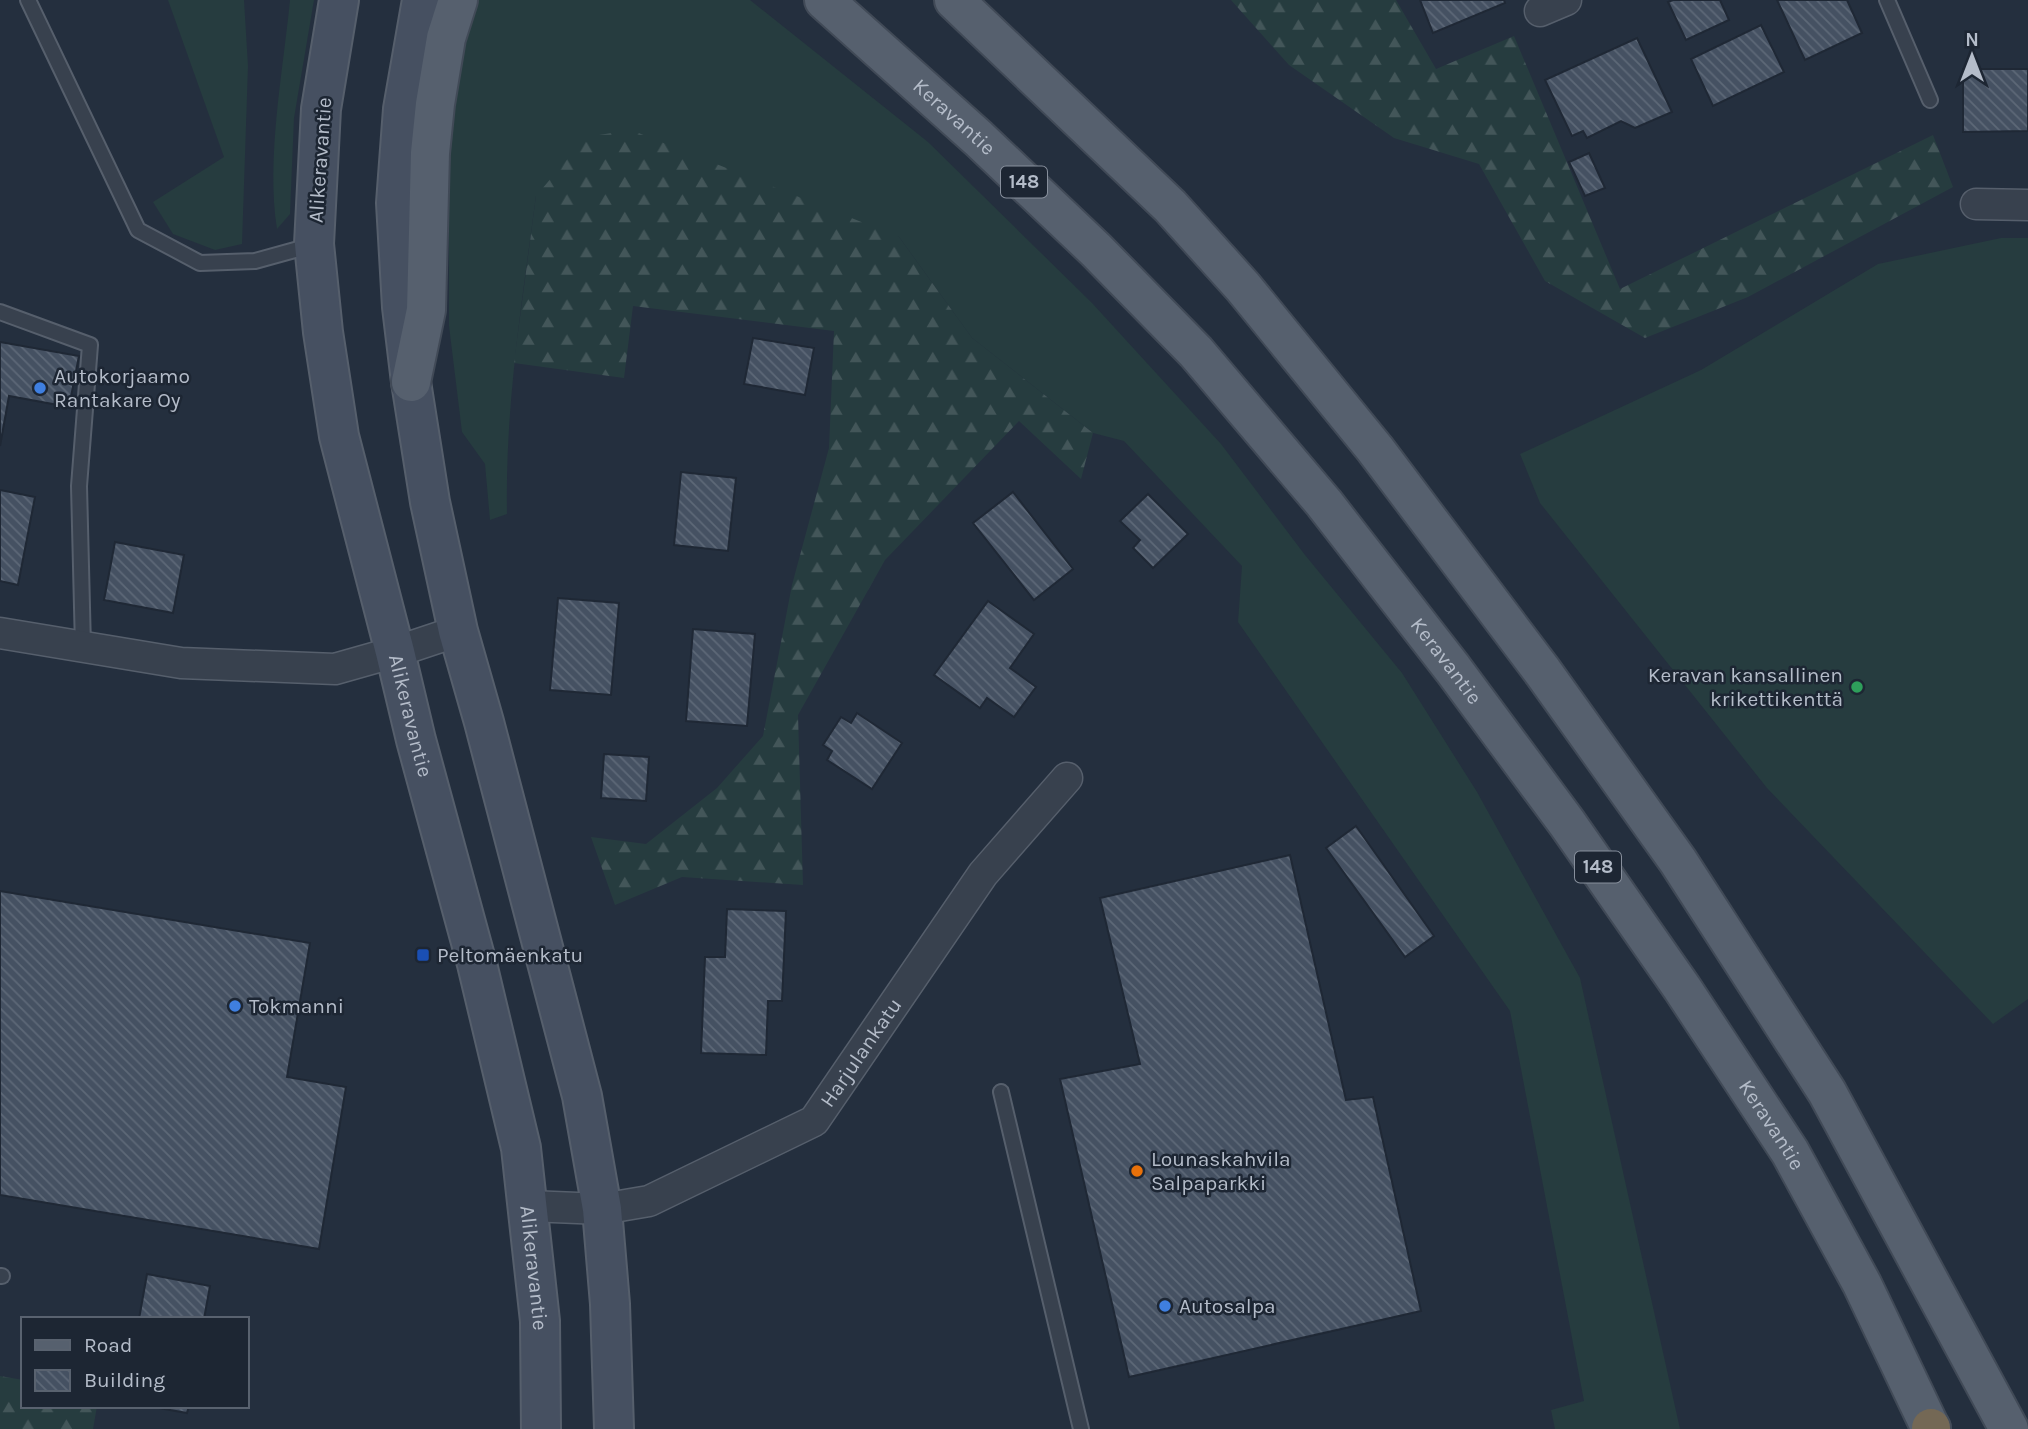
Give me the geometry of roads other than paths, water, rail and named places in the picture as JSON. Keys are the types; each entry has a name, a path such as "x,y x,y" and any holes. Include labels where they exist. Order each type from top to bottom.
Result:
{"main road":[{"path":"411,382 426,310 429,153 435,104 446,38 458,0"},
{"name":"Keravantie","path":"812,0 834,10 978,138 1096,250 1196,352 1324,503 1445,659 1621,900 1790,1152 1862,1284 1931,1429"},
{"path":"954,0 1170,206 1243,287 1375,449 1543,671 1678,861 1827,1092 2009,1429"}],"street":[{"name":"Alikeravantie","path":"339,0 321,109 314,244 323,332 339,436 416,740 477,964 521,1148 540,1321 541,1429"},
{"path":"422,0 403,109 396,203 402,307 411,382 430,502 458,631 579,1083 602,1209 611,1317 614,1429"},
{"path":"1976,204 2028,205"},
{"path":"0,633 181,663 335,668 458,631"},
{"name":"Harjulankatu","path":"529,1206 602,1209 649,1201 814,1121 983,874 1067,778"}],"lane":[{"path":"28,0 138,230 200,263 255,261 314,244"},
{"path":"1887,0 1930,100"},
{"path":"0,312 90,345 79,486 83,647"},
{"path":"1001,1092 1081,1429"}],"place":[{"name":"Autokorjaamo Rantakare Oy","path":"40,388"},
{"name":"Keravan kansallinen krikettikenttä","path":"1857,687"},
{"name":"Peltomäenkatu","path":"423,955"},
{"name":"Tokmanni","path":"235,1006"},
{"name":"Lounaskahvila Salpaparkki","path":"1137,1171"},
{"name":"Autosalpa","path":"1165,1306"}]}
